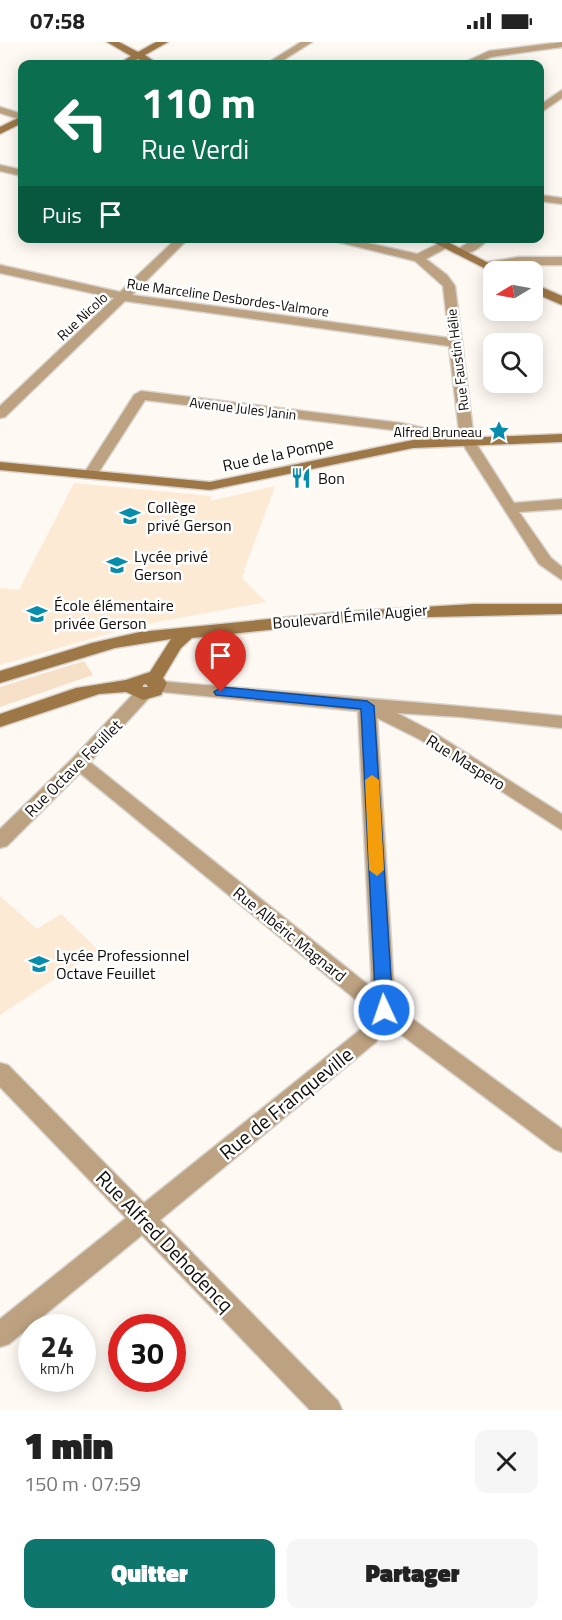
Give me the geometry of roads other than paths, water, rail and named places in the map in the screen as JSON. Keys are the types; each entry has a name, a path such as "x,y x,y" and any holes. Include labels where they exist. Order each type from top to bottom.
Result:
{"street":[{"path":"112,42 146,60"},
{"path":"130,60 163,42"},
{"path":"282,60 307,42"},
{"path":"475,60 489,54 562,44"},
{"path":"544,107 562,93"},
{"path":"0,110 18,117"},
{"path":"0,131 18,120"},
{"path":"0,168 18,172"},
{"path":"544,199 562,201"},
{"name":"Rue Nicolo","path":"0,414 179,243"},
{"path":"350,243 419,258 444,245"},
{"path":"440,243 483,264"},
{"path":"459,252 478,243"},
{"name":"Rue Faustin Hélie","path":"419,258 423,265 446,280 467,440"},
{"path":"543,261 562,261"},
{"name":"Rue Marceline Desbordes-Valmore","path":"0,269 123,298 454,343"},
{"path":"543,292 562,301"},
{"name":"Avenue Jules Janin","path":"90,475 141,395 401,427 423,432 435,441"},
{"name":"Rue de la Pompe","path":"0,466 210,486 435,441 562,438"},
{"path":"467,440 545,561 562,575"},
{"path":"509,508 562,504"},
{"name":"Boulevard Émile Augier","path":"0,677 130,639 304,618 434,608 562,609"},
{"name":"Rue Octave Feuillet","path":"0,841 79,763 147,687 175,645 186,634"},
{"path":"0,721 91,689 116,685 367,706 461,711 562,722"},
{"path":"367,706 384,1010"},
{"name":"Rue Maspero","path":"367,706 427,736 562,823"},
{"name":"Rue Albéric Magnard","path":"79,763 384,1010 562,1142"},
{"name":"Rue de Franqueville","path":"0,1335 368,1036 384,1010"},
{"name":"Rue Alfred Dehodencq","path":"0,1072 329,1410"}],"place":[{"name":"Alfred Bruneau","path":"499,431"},
{"name":"Bon","path":"301,478"},
{"name":"Collège privé Gerson","path":"130,516"},
{"name":"Lycée privé Gerson","path":"117,565"},
{"name":"École élémentaire privée Gerson","path":"37,614"},
{"name":"Lycée Professionnel Octave Feuillet","path":"39,964"}]}
